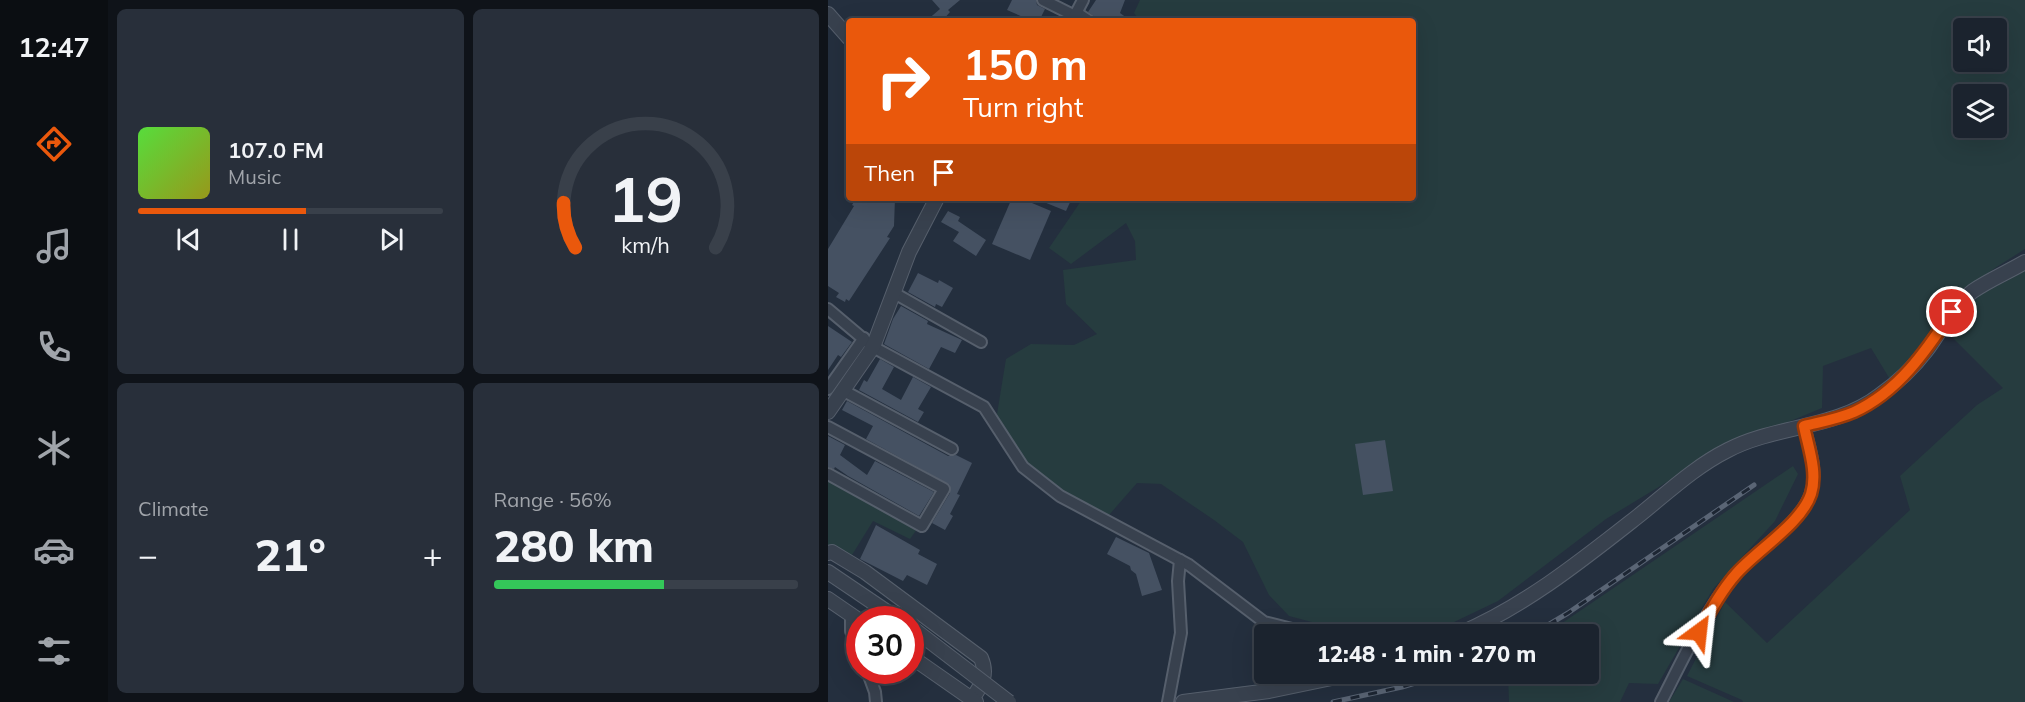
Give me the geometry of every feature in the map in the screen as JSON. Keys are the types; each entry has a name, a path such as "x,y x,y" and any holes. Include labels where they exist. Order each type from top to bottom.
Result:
{"street":[{"path":"1043,0 1074,17 1083,0"},
{"path":"828,14 846,35"},
{"path":"828,412 844,391 869,343 894,293 909,252 935,201"},
{"path":"1481,624 1510,610 1548,585 1700,466 1728,450 1760,436 1854,412 1879,397 1901,379 1925,352 1952,312 1973,291 2025,262"},
{"path":"894,293 981,342"},
{"path":"828,309 869,343 984,407 1023,467 1059,496 1180,560 1224,590 1264,622 1272,624"},
{"path":"828,389 869,343"},
{"path":"844,391 952,449"},
{"path":"828,426 944,489 922,526 828,474"},
{"path":"1661,702 1719,597 1736,574 1788,527 1811,495 1814,472 1804,426"},
{"path":"828,553 832,552 865,572 981,658 985,667 981,686 972,701 924,667"},
{"path":"1168,702 1180,633 1178,581 1180,560"},
{"path":"828,572 878,606"},
{"path":"828,599 846,612"},
{"path":"924,637 1010,702"},
{"path":"872,684 876,702"},
{"path":"1183,702 1269,692 1305,684"}],"green space":[{"path":"1140,0 2025,0 2025,249 1953,299 1932,328 1921,350 1891,381 1871,348 1823,366 1822,408 1759,434 1690,468 1606,519 1498,601 1450,624 1319,624 1289,616 1269,595 1243,542 1161,484 1137,483 1109,515 1082,506 1030,469 1006,436 997,414 1006,359 1031,344 1074,345 1097,334 1066,304 1063,270 1136,260 1135,241 1126,223 1071,264 1049,248 1081,201 1416,201 1416,18 1138,18 1134,13"},
{"path":"2025,271 2025,702 1743,702 1687,676 1725,602 1767,643 1910,510 1900,476 1977,405 2003,388 1947,332 1980,295"},
{"path":"1793,466 1798,474 1775,521 1713,589 1658,684 1629,683 1620,702 1509,702 1508,684 1599,684 1599,624 1561,624"},
{"path":"828,479 917,529 910,539 873,521 852,555 835,546 828,546"},
{"path":"1683,679 1734,702 1669,702"}],"building":[{"path":"932,0 960,0 948,10 950,12 945,18 930,18 940,9"},
{"path":"1012,0 1036,0 1037,5 1045,9 1040,18 1025,18 1007,10"},
{"path":"1096,0 1125,0 1120,13 1127,18 1095,18 1088,12"},
{"path":"854,201 895,201 894,226 887,237 890,238 849,301 846,299 845,302 836,297 839,293 828,286 828,249 854,206 852,205"},
{"path":"1011,201 1027,201 1051,211 1030,260 992,244"},
{"path":"1041,201 1071,201 1066,211"},
{"path":"948,211 960,217 958,221 986,240 976,256 953,241 959,232 941,222"},
{"path":"918,273 938,283 939,280 953,288 942,307 936,304 935,307 908,292"},
{"path":"901,306 928,321 927,324 962,340 955,353 941,347 929,369 884,344 893,319"},
{"path":"828,326 852,342 841,357 838,355 828,370"},
{"path":"880,359 894,367 882,389 901,400 913,377 931,387 918,409 924,412 918,422 859,390 864,380 867,382"},
{"path":"847,401 948,456 956,455 972,463 957,494 960,495 950,514 953,516 945,530 932,523 950,493 950,485 866,439 873,426 842,410"},
{"path":"828,436 845,445 840,455 867,475 875,461 934,492 919,516 835,467 834,469 828,467"},
{"path":"1385,440 1393,491 1363,495 1355,444"},
{"path":"876,525 920,550 918,554 937,564 927,585 907,575 903,581 860,559"},
{"path":"1116,537 1149,553 1162,590 1142,596 1136,574 1130,566 1107,554"}],"railway":[{"path":"1550,624 1754,485"},
{"path":"1333,702 1412,684"}],"route":[{"path":"1699,632 1719,597 1736,574 1788,527 1811,495 1814,472 1804,426 1854,412 1879,397 1901,379 1925,352 1952,312"}]}
